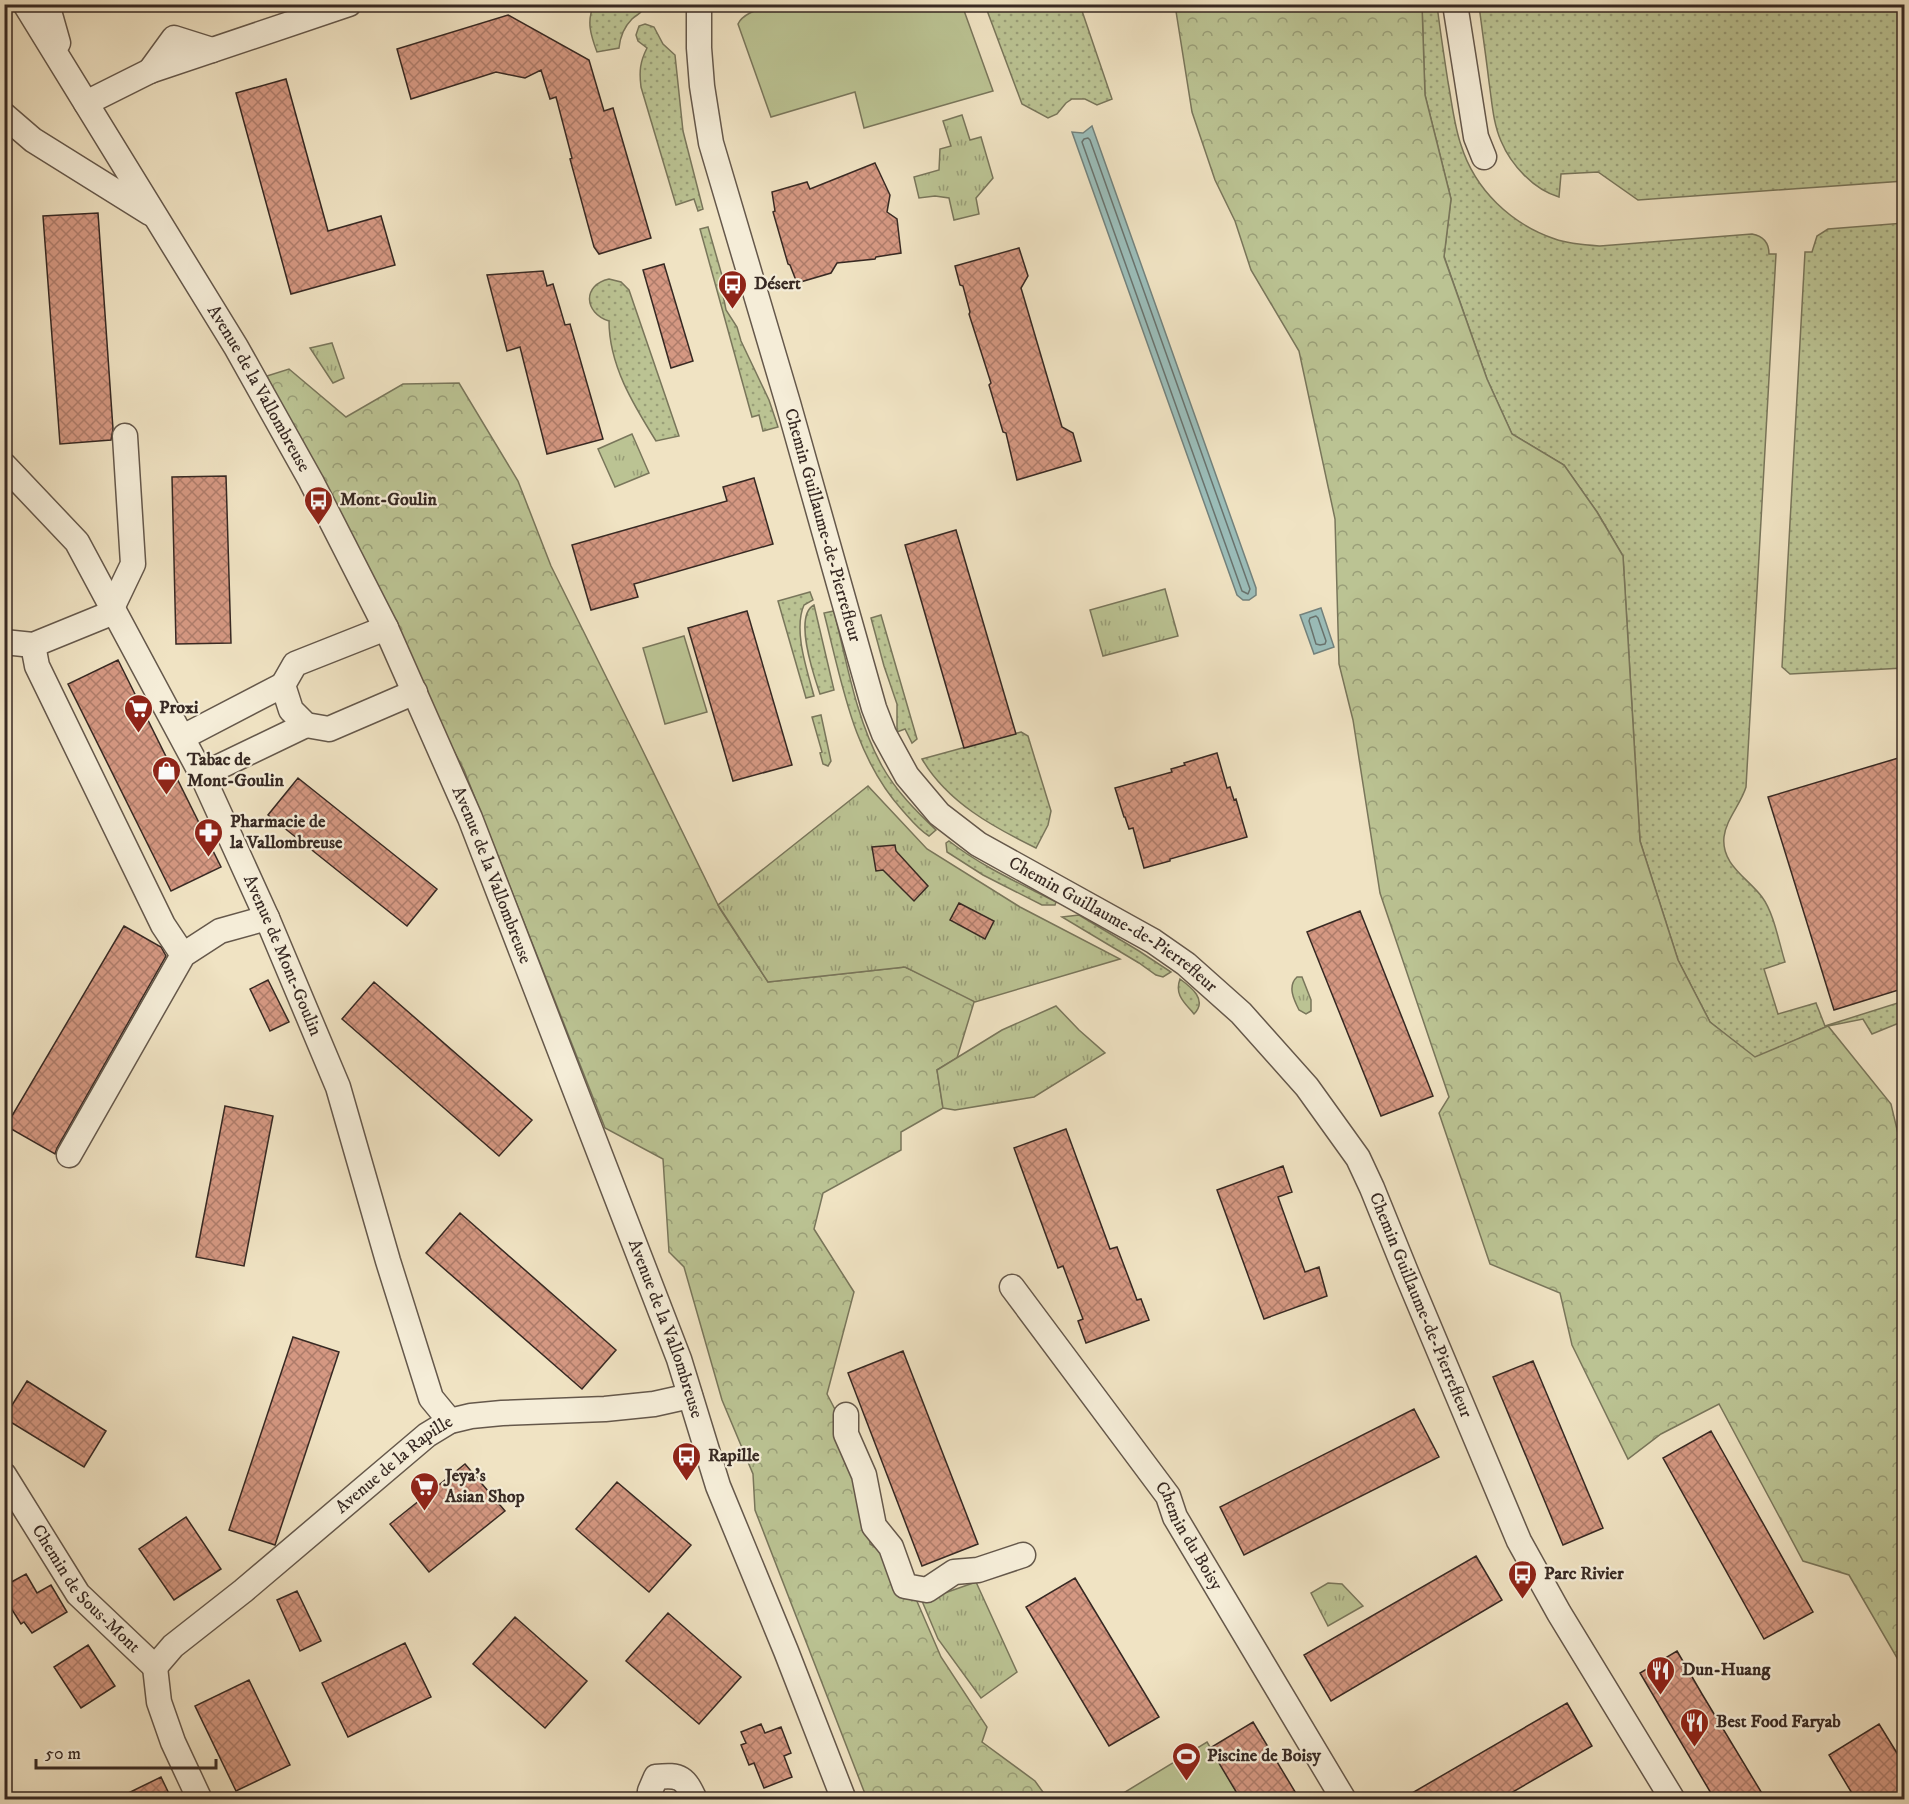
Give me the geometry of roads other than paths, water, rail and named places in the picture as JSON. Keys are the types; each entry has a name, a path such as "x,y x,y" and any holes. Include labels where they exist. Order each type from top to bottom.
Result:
{"street":[{"name":"Avenue de la Vallombreuse","path":"25,4 236,347 296,453 386,628 474,829 679,1359 718,1486 844,1800"},
{"path":"47,4 64,66"},
{"path":"86,103 156,69 349,4"},
{"path":"1455,4 1476,137 1484,157"},
{"name":"Chemin Guillaume-de-Pierrefleur","path":"696,9 702,86 711,143 874,708 894,754 907,776 939,814 978,844 1143,936 1186,963 1241,1013 1308,1087 1358,1158 1372,1188 1519,1541 1559,1612 1673,1800"},
{"path":"156,69 174,38 212,50"},
{"path":"4,115 33,140 154,216"},
{"path":"4,642 33,645 113,610 133,564 125,436"},
{"name":"Avenue de Mont-Goulin","path":"4,465 77,542 202,775 267,918 338,1087 388,1261 431,1398 450,1421"},
{"path":"183,737 283,685 295,664 386,628"},
{"path":"33,645 37,666 163,925 183,955"},
{"path":"283,685 291,710 306,725 329,729 415,692"},
{"path":"202,775 306,725"},
{"path":"69,1155 183,955 220,932 267,918"},
{"name":"Chemin du Boisy","path":"1012,1287 1168,1496 1175,1517 1344,1800"},
{"name":"Avenue de la Rapille","path":"155,1667 173,1646 243,1591 427,1435 450,1421 502,1413 654,1404 690,1395"},
{"path":"846,1415 846,1434 864,1475 874,1526 891,1547 906,1586 927,1590 954,1572 978,1570 1023,1555"},
{"name":"Chemin de Sous-Mont","path":"4,1475 78,1594 155,1667"},
{"path":"155,1667 159,1702 173,1742 200,1800"},
{"path":"649,1800 656,1778 673,1775 686,1781 695,1800"}],"water":[{"path":"1092,126 1256,588 1256,595 1249,600 1243,600 1237,595 1072,132 1083,133"},
{"path":"1321,608 1334,647 1314,654 1300,615"}],"place":[{"name":"Désert","path":"733,310"},
{"name":"Mont-Goulin","path":"319,526"},
{"name":"Proxi","path":"138,734"},
{"name":"Tabac de Mont-Goulin","path":"166,796"},
{"name":"Pharmacie de la Vallombreuse","path":"209,858"},
{"name":"Rapille","path":"687,1482"},
{"name":"Jeya's Asian Shop","path":"424,1512"},
{"name":"Parc Rivier","path":"1523,1600"},
{"name":"Dun-Huang","path":"1661,1696"},
{"name":"Best Food Faryab","path":"1695,1748"},
{"name":"Piscine de Boisy","path":"1186,1782"}]}
